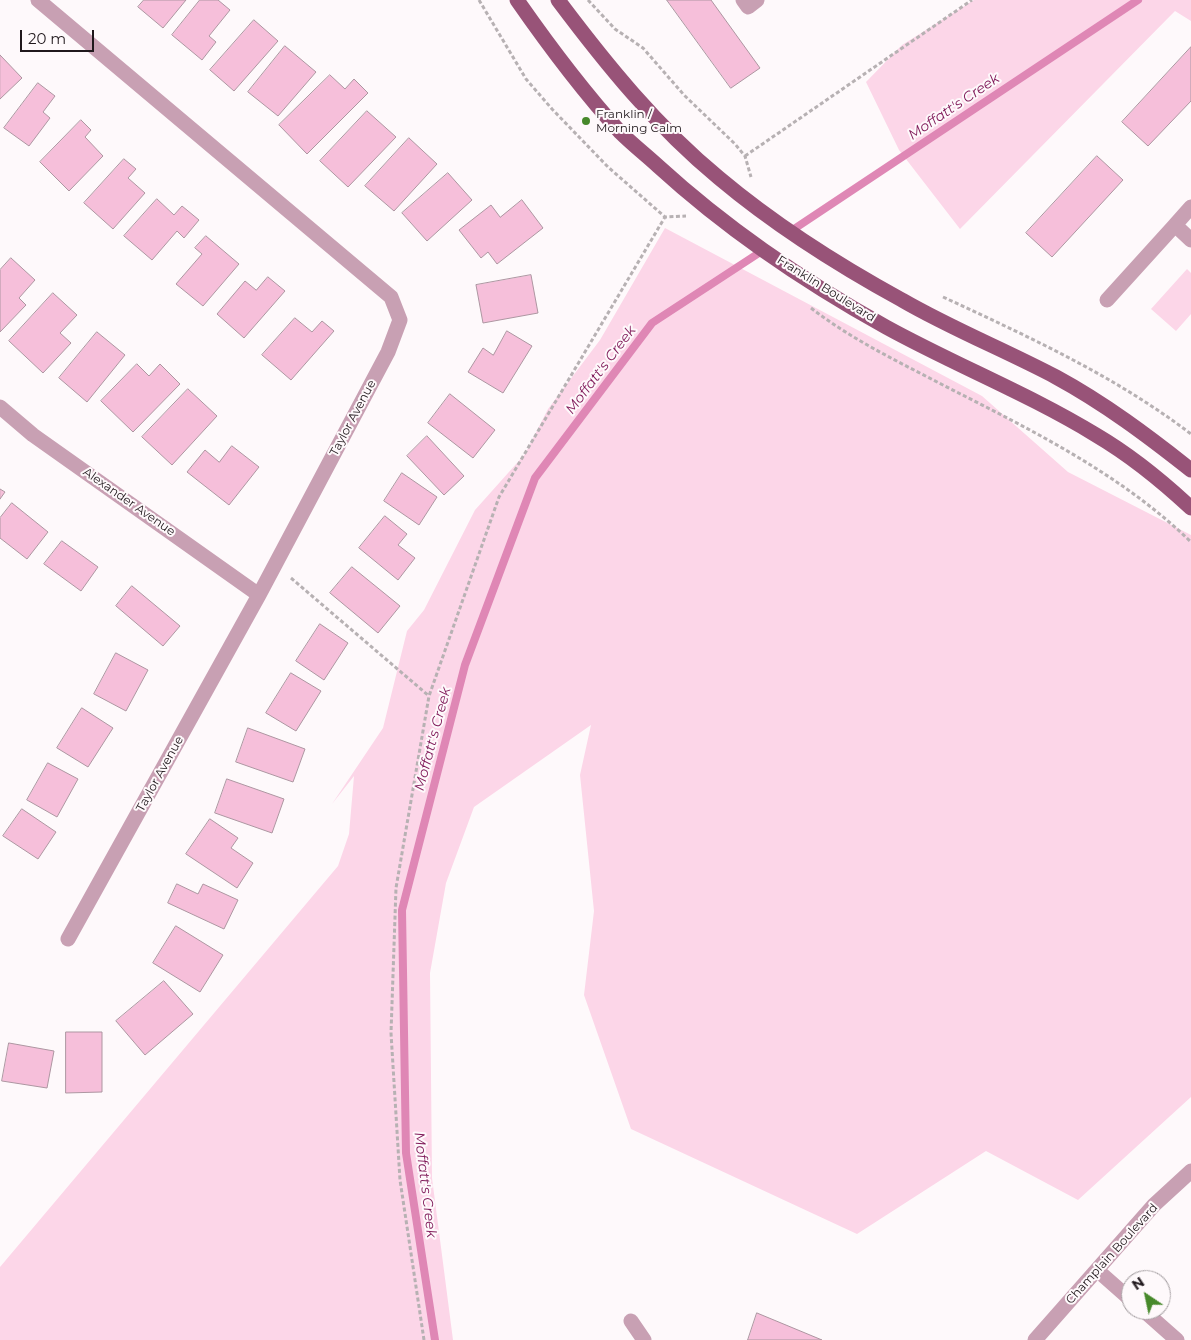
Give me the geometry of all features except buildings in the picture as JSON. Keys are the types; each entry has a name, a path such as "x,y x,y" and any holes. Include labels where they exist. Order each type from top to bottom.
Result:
{"main road":[{"name":"Franklin Boulevard","path":"518,0 563,66 622,133 692,197 736,231 794,270 885,326 958,365 1044,406 1097,435 1166,485 1191,508"},
{"path":"558,0 590,42 658,121 717,177 761,211 819,250 901,300 960,331 1056,377 1146,434 1191,470"}],"street":[{"name":"Taylor Avenue","path":"38,0 391,297 400,320 388,352 259,595 68,939"},
{"path":"743,0 748,8 757,0"},
{"path":"1107,300 1191,207"},
{"path":"1175,225 1191,240"},
{"name":"Alexander Avenue","path":"0,407 33,435 259,595"},
{"name":"Champlain Boulevard","path":"1035,1340 1154,1205 1191,1171"},
{"path":"1097,1270 1121,1291"},
{"path":"1155,1320 1178,1340"},
{"path":"631,1321 644,1340"}],"path":[{"path":"424,1340 400,1180 391,1033 396,888 429,696 499,497 665,217 608,167 526,79 479,0"},
{"path":"588,0 615,29 643,48 684,95 745,156 751,177"},
{"path":"745,156 972,0"},
{"path":"805,303 864,344 1076,455 1141,501 1191,542"},
{"path":"275,565 429,696"}],"shaded area":[{"path":"974,0 1191,0 1191,21 1175,11 960,229 899,150 866,82 902,45"},
{"path":"665,228 982,396 1068,472 1191,535 1191,1097 1078,1200 986,1151 857,1234 631,1129 584,995 594,911 580,775 591,725 474,807 446,883 430,973 432,1178 453,1340 0,1340 0,1267 338,866 349,834 354,776 332,804 383,728 407,631 424,610 475,510 525,454 548,409 600,340"},
{"path":"1187,269 1191,273 1191,314 1176,331 1151,309"}],"waterway":[{"name":"Moffatt's Creek","path":"788,233 1138,0"},
{"name":"Moffatt's Creek","path":"435,1340 406,1153 402,910 465,665 535,478 652,323 762,251"}],"place":[{"name":"Franklin / Morning Calm","path":"586,121"}]}
